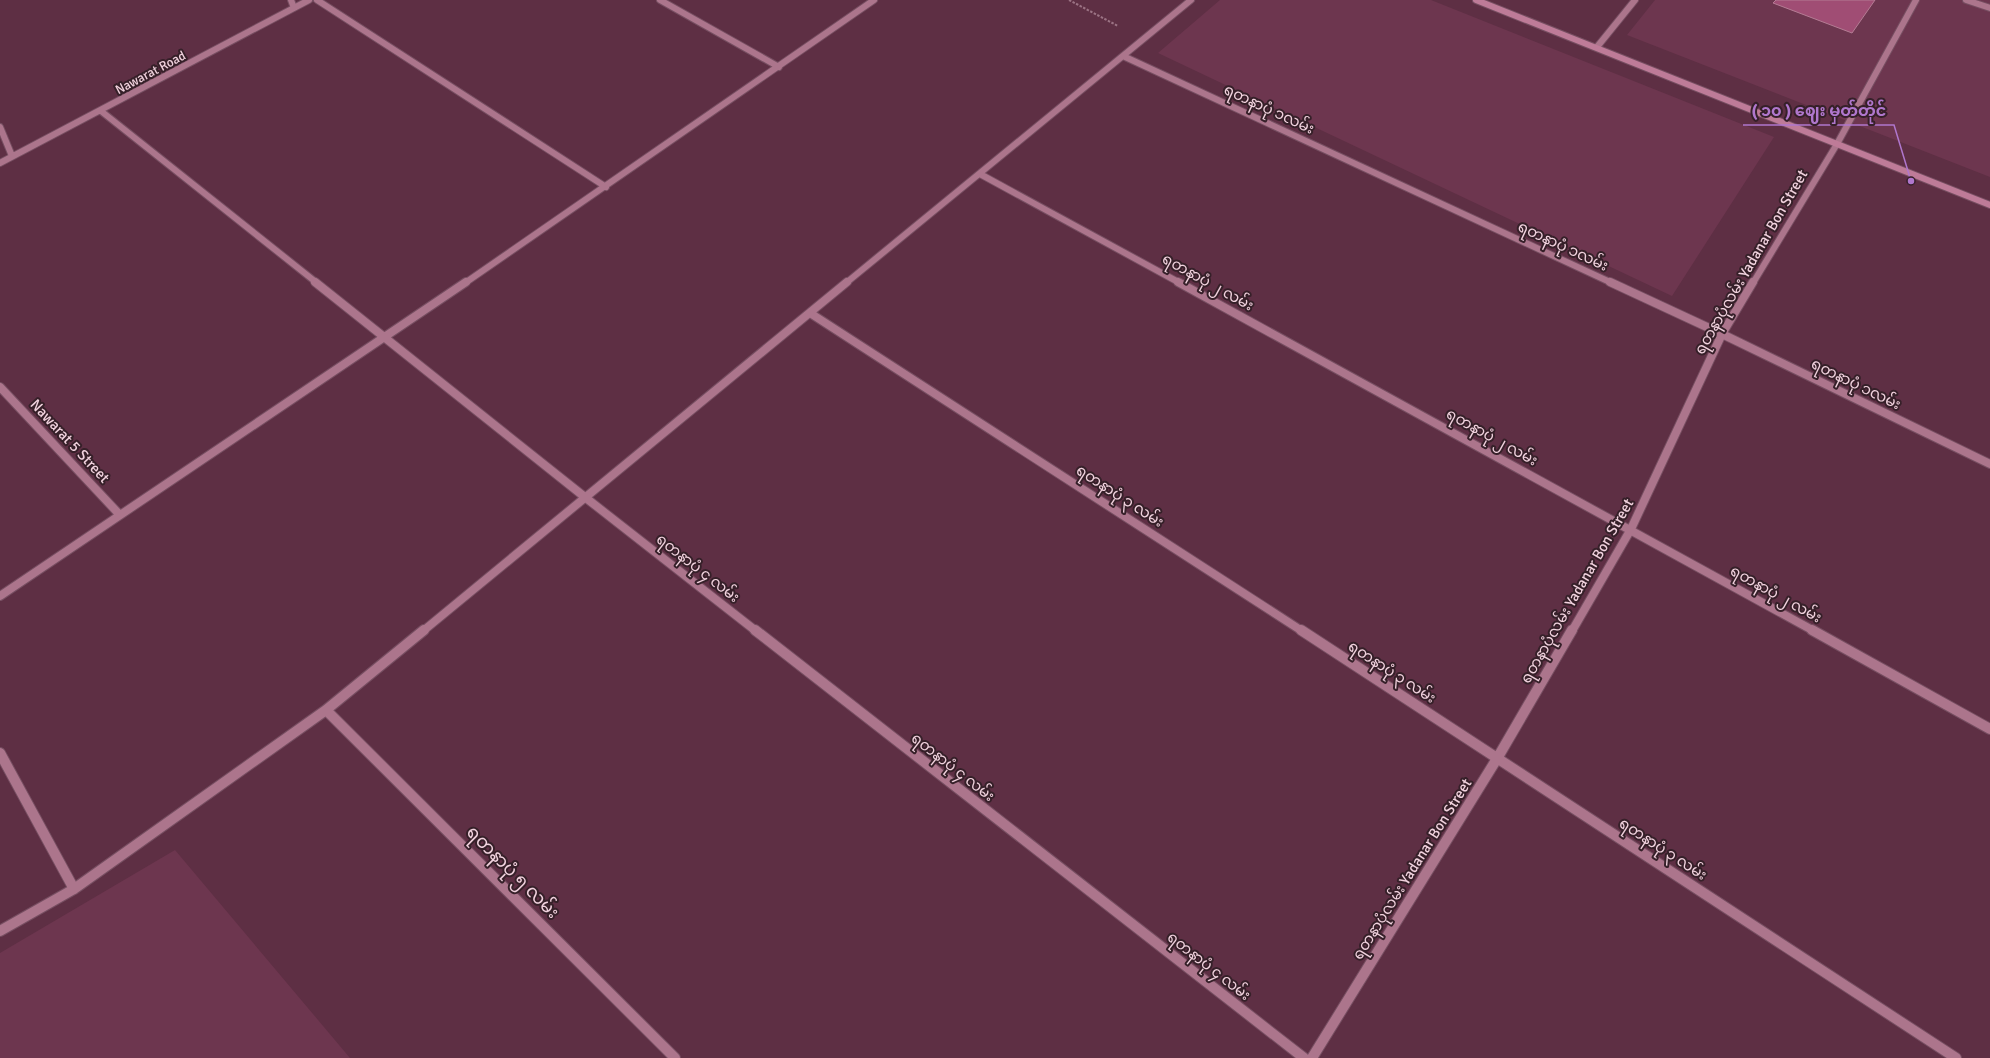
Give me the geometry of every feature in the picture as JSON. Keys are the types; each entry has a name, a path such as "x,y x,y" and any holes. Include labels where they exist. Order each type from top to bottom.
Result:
{"main road":[{"path":"1476,0 1990,205"}],"street":[{"path":"292,0 294,8"},
{"name":"Nawarat Road","path":"0,163 309,0"},
{"path":"317,0 606,187"},
{"path":"660,0 779,67"},
{"path":"0,596 119,514 385,337 606,187 874,0"},
{"path":"0,931 74,888 326,710 1191,0"},
{"path":"1597,47 1635,0"},
{"name":"ရတနာပုံလမ်း Yadanar Bon Street","path":"1312,1058 1498,757 1631,529 1722,334 1837,144 1916,0"},
{"path":"1966,0 1990,8"},
{"name":"ရတနာပုံ ၁လမ်း","path":"1123,56 1722,334 1990,464"},
{"name":"ရတနာပုံ ၄ လမ်း","path":"101,111 586,498 1304,1058"},
{"path":"0,127 12,156"},
{"name":"ရတနာပုံ ၂ လမ်း","path":"980,174 1631,529 1990,729"},
{"name":"ရတနာပုံ ၃ လမ်း","path":"810,313 1498,757 1956,1058"},
{"name":"Nawarat 5 Street","path":"0,387 119,514"},
{"name":"ရတနာပုံ ၅ လမ်း","path":"326,710 675,1058"},
{"path":"0,753 74,888"}],"path":[{"path":"1069,0 1143,39"}],"shaded area":[{"path":"1220,0 1431,0 1774,137 1672,296 1158,53"},
{"path":"1655,0 1990,0 1990,177 1627,35"},
{"path":"175,850 350,1058 0,1058 0,953"}],"building":[{"path":"1776,0 1875,0 1852,33 1773,3"}],"place":[{"name":"( ၁၀ ) ဈေး မှတ်တိုင်","path":"1911,181"}]}
